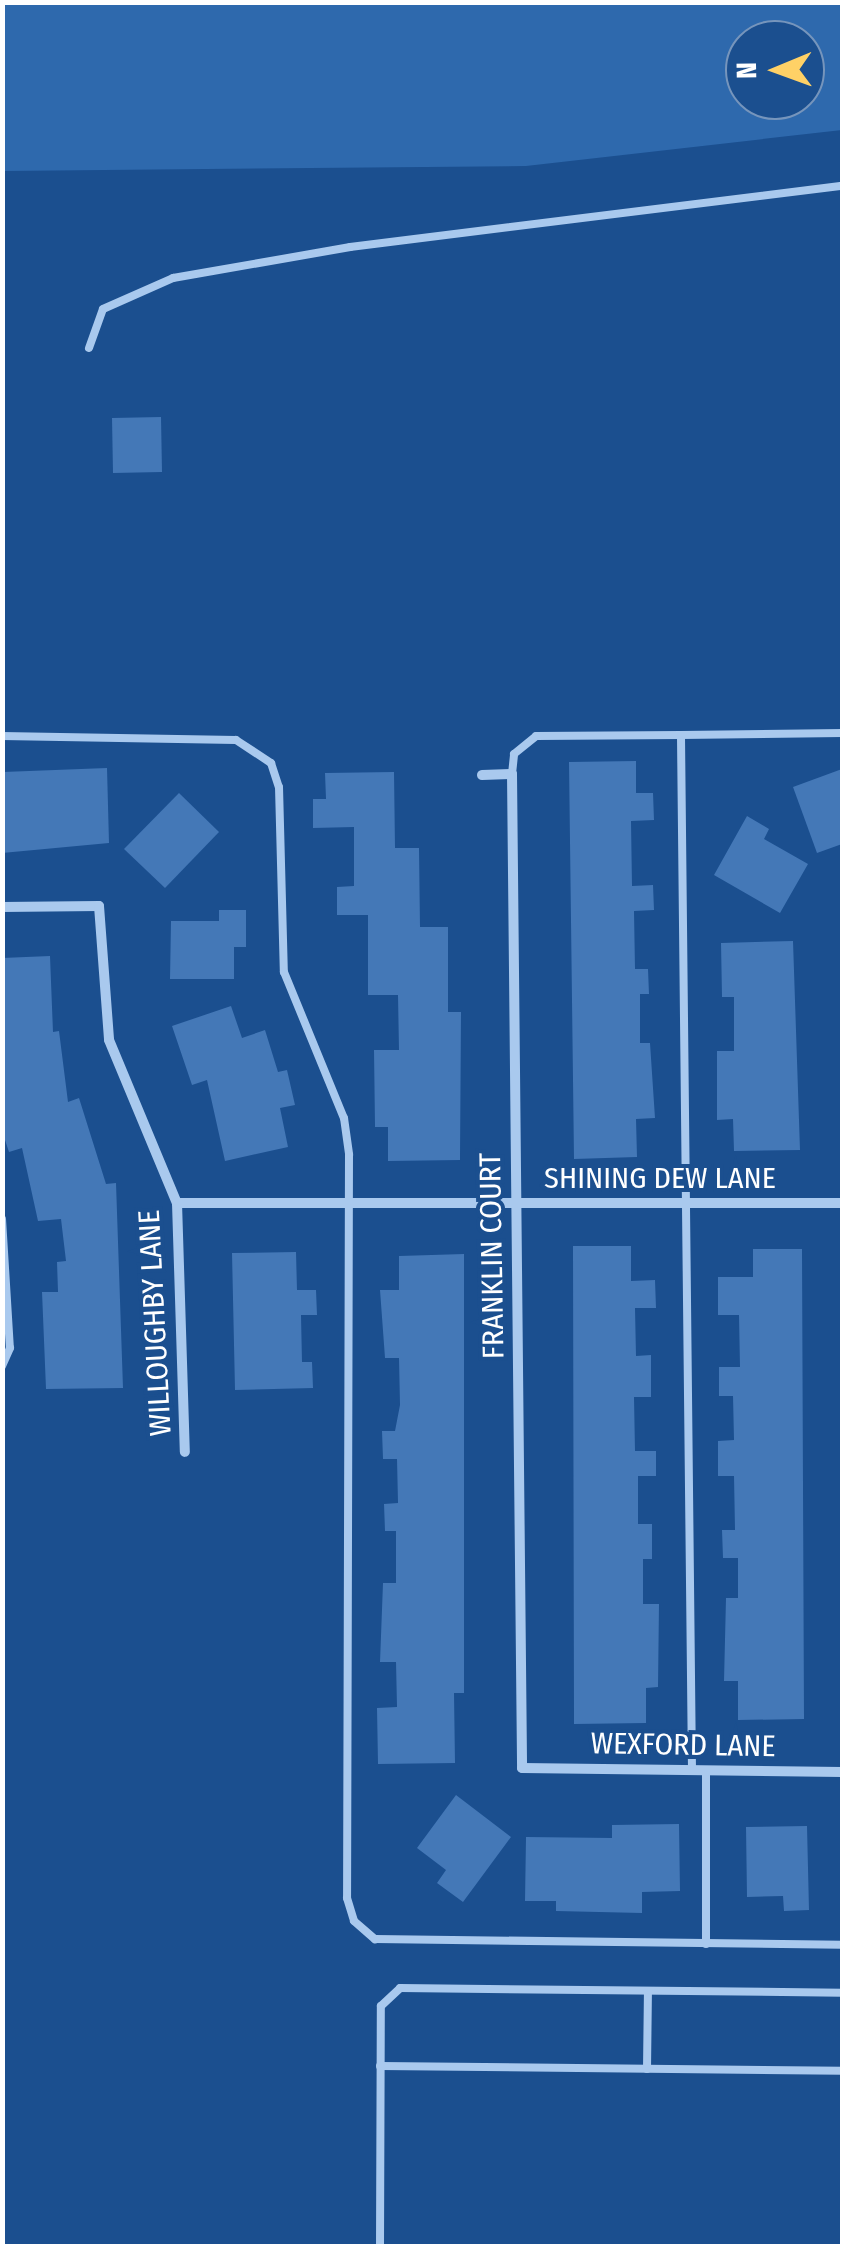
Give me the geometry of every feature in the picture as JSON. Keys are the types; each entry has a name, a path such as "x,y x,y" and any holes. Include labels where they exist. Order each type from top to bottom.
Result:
{"street":[{"path":"482,775 512,774"},
{"name":"FRANKLIN COURT","path":"512,774 522,1768"},
{"name":"WILLOUGHBY LANE","path":"2,907 99,906 108,1040 178,1203 186,1452"},
{"name":"SHINING DEW LANE","path":"178,1203 842,1204"},
{"name":"WEXFORD LANE","path":"522,1768 842,1772"}],"lane":[{"path":"89,348 102,308 173,278 350,247 842,186"},
{"path":"512,774 514,754 536,736 842,733"},
{"path":"2,736 206,735 236,740 271,763 279,787 284,972 344,1118 349,1203 347,1898 354,1921 375,1939 842,1946"},
{"path":"682,735 692,1770"},
{"path":"2,1220 10,1330 2,1366"},
{"path":"706,1770 706,1944"},
{"path":"380,2246 381,2006 400,1988 842,1993"},
{"path":"647,2069 648,1991"},
{"path":"380,2066 842,2072"}],"shaded area":[{"path":"2,3 842,3 842,130 526,166 3,171"}],"building":[{"path":"161,417 162,472 113,473 112,418"},
{"path":"636,761 636,793 653,793 654,820 631,821 632,886 653,885 654,910 634,911 635,969 648,969 649,994 640,994 640,1043 650,1043 655,1118 636,1119 637,1157 574,1159 569,762"},
{"path":"107,768 109,843 2,853 3,772"},
{"path":"842,769 842,844 817,853 793,787"},
{"path":"394,772 395,848 419,848 420,927 448,927 448,1012 461,1012 460,1160 388,1161 388,1127 375,1127 374,1050 399,1050 398,995 368,995 368,915 337,915 337,887 354,886 354,827 313,828 313,799 326,799 325,773"},
{"path":"179,793 219,832 165,888 124,849"},
{"path":"747,816 769,829 764,839 808,864 780,913 714,875"},
{"path":"219,910 246,910 246,947 234,947 234,979 170,979 171,921 219,921"},
{"path":"793,941 800,1150 734,1151 733,1119 717,1120 717,1051 734,1051 734,997 722,997 721,943"},
{"path":"50,956 53,1032 59,1031 68,1102 79,1098 106,1184 116,1183 123,1388 46,1389 42,1292 58,1292 57,1262 66,1261 61,1219 38,1221 22,1148 9,1152 2,1131 2,958"},
{"path":"231,1006 242,1038 265,1030 278,1072 287,1070 295,1105 280,1108 288,1147 225,1161 207,1080 192,1085 172,1026"},
{"path":"573,1246 631,1246 631,1281 655,1280 656,1308 635,1308 636,1356 651,1355 651,1397 634,1397 635,1451 656,1451 656,1476 638,1476 638,1524 652,1524 652,1559 643,1559 643,1604 659,1604 658,1687 646,1688 646,1723 574,1724"},
{"path":"753,1249 802,1249 804,1719 738,1720 738,1681 724,1681 726,1598 738,1598 738,1558 723,1558 722,1530 735,1530 734,1476 718,1476 718,1441 734,1440 733,1396 719,1396 719,1367 740,1367 739,1315 718,1315 718,1277 753,1277"},
{"path":"296,1252 297,1290 316,1290 317,1315 301,1315 302,1362 312,1362 313,1388 235,1390 232,1253"},
{"path":"464,1254 464,1693 454,1693 455,1763 378,1764 377,1708 397,1707 396,1662 380,1662 383,1583 396,1583 396,1531 385,1531 384,1504 398,1503 397,1459 383,1459 382,1431 395,1431 400,1405 399,1358 385,1358 380,1290 399,1290 399,1256"},
{"path":"456,1795 511,1837 463,1902 437,1883 446,1870 417,1848"},
{"path":"679,1824 680,1891 642,1892 642,1913 556,1911 556,1901 525,1901 526,1837 612,1838 612,1825"},
{"path":"807,1826 809,1910 784,1911 783,1896 747,1897 746,1827"}]}
